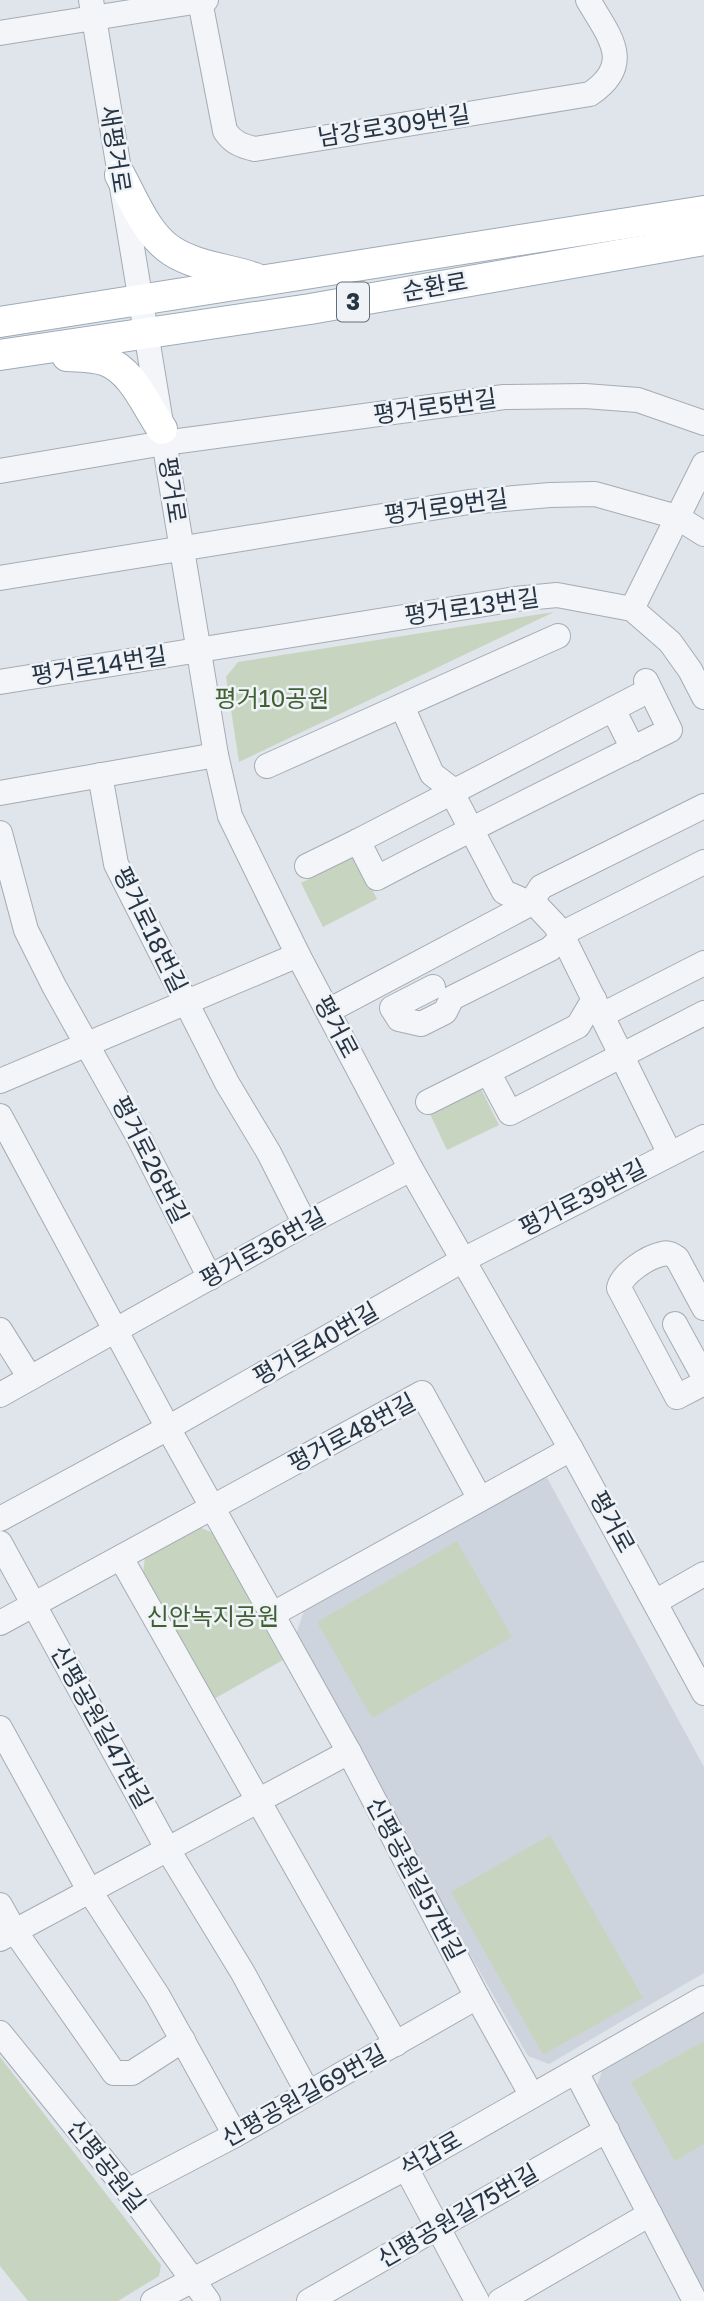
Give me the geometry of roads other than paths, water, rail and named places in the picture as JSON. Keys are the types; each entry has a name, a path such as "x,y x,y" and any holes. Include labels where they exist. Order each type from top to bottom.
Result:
{"main road":[{"path":"120,175 149,227 165,246 187,258 262,280"},
{"name":"순환로","path":"4,320 702,217"},
{"name":"순환로","path":"9,354 310,309 702,217"},
{"path":"9,354 97,358 116,366 131,380 163,436"}],"street":[{"name":"남강로309번길","path":"0,33 92,9 203,1 225,131 239,145 255,149 590,94 604,84 613,71 616,54 612,41 588,0"},
{"name":"새평거로","path":"92,9 141,299"},
{"name":"평거로","path":"141,299 216,755 230,816 298,955 411,1168 571,1449 704,1693"},
{"name":"평거로5번길","path":"0,471 163,436 504,397 584,396 638,400 704,423"},
{"path":"704,464 632,609 670,642 690,670 704,697"},
{"name":"평거로9번길","path":"0,578 468,502 550,495 595,494 677,517 704,534"},
{"name":"평거로13번길","path":"198,650 543,596 557,595 632,609"},
{"path":"267,765 558,636"},
{"name":"평거로14번길","path":"0,682 198,650"},
{"path":"307,866 613,709 642,689 670,730 377,878 358,841"},
{"path":"402,706 432,775 449,787 504,892 538,907 562,937 670,1154"},
{"path":"613,709 633,749"},
{"path":"0,793 216,755"},
{"name":"평거로18번길","path":"100,775 116,863 186,1003"},
{"path":"328,1012 530,904 541,887 704,806"},
{"path":"0,833 26,930 54,986 88,1044"},
{"path":"433,987 392,1008 399,1019 421,1024 445,1012 452,998 550,949 571,929 704,862"},
{"path":"0,1081 298,955"},
{"path":"428,1102 578,1026 598,1007 704,963"},
{"path":"186,1003 305,1224"},
{"path":"488,1072 510,1113 704,1013"},
{"name":"평거로26번길","path":"88,1044 210,1278"},
{"path":"0,1116 168,1428 349,1752 7,1935"},
{"name":"평거로39번길","path":"463,1260 704,1137"},
{"name":"평거로36번길","path":"0,1395 305,1224 411,1168"},
{"path":"704,1308 677,1258 672,1254 662,1253 626,1274 621,1283 620,1288 677,1397 704,1383"},
{"name":"평거로40번길","path":"0,1519 168,1428 463,1260"},
{"path":"675,1324 704,1377"},
{"path":"0,1330 30,1378"},
{"name":"평거로48번길","path":"214,1507 422,1392 480,1499"},
{"path":"273,1614 571,1449"},
{"path":"0,1623 214,1507"},
{"name":"신평공원길47번길","path":"0,1543 168,1850"},
{"path":"121,1558 396,2044"},
{"path":"655,1602 704,1574"},
{"path":"0,1728 89,1890 183,2040 235,2135"},
{"name":"신평공원길57번길","path":"349,1752 532,2096"},
{"path":"168,1850 243,1973 308,2094"},
{"path":"0,1905 7,1935 114,2073 132,2073 183,2040"},
{"name":"신평공원길69번길","path":"128,2191 235,2135 477,1997"},
{"name":"석갑로","path":"153,2301 406,2168 704,1998"},
{"name":"신평공원길","path":"0,2034 128,2191 208,2301"},
{"path":"576,2072 650,2214 689,2299"},
{"name":"신평공원길75번길","path":"309,2301 607,2130"},
{"path":"406,2168 477,2301"},
{"path":"500,2301 650,2214"}],"park label":[{"name":"평거10공원","path":"272,699"},
{"name":"신안녹지공원","path":"213,1617"}]}
